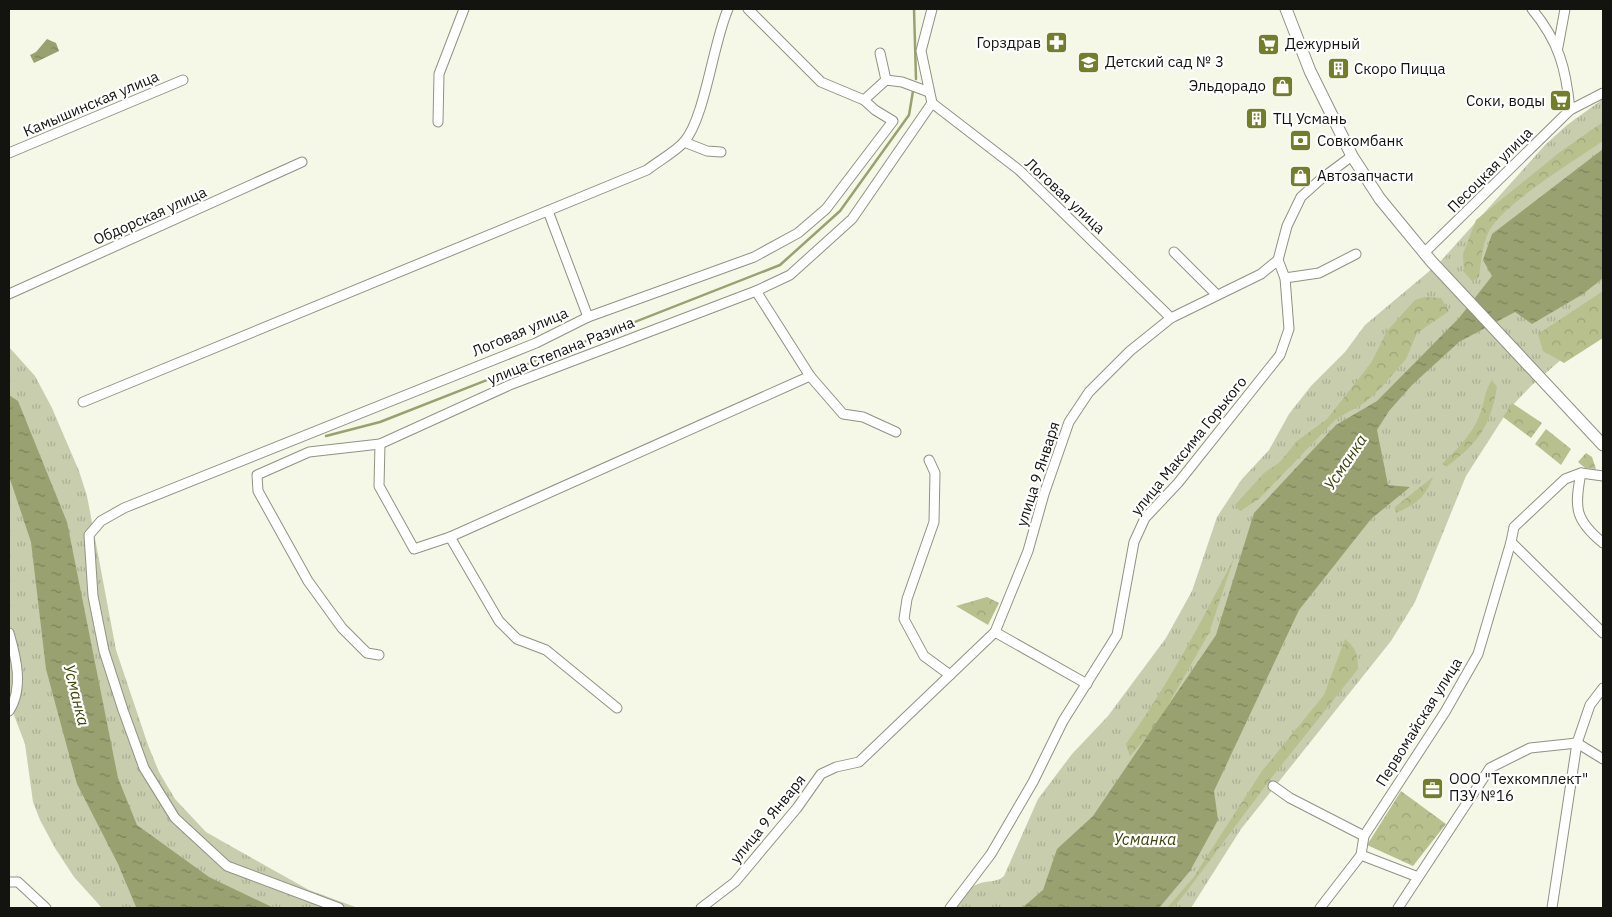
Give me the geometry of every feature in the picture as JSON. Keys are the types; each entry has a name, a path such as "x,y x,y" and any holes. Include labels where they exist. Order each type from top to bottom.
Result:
{"main road":[{"path":"1286,9 1310,71 1352,156 1380,199 1428,257 1603,445"}],"street":[{"path":"438,122 439,74 464,9"},
{"path":"84,402 647,170 684,142 698,113 722,24 728,9"},
{"name":"Логовая улица","path":"339,908 228,866 213,856 175,818 144,768 122,710 104,650 93,596 89,535 101,521 124,508 536,343 588,317 754,258 798,233 826,209 893,121 875,110 864,100 821,82 748,9"},
{"path":"932,9 921,51 932,104"},
{"path":"1532,9 1558,47 1566,73 1568,112"},
{"path":"1558,47 1565,9"},
{"path":"880,53 886,80"},
{"name":"Камышинская улица","path":"9,153 183,80"},
{"path":"864,100 886,80 902,82 929,92"},
{"name":"Песоцкая улица","path":"1428,257 1568,112 1603,93"},
{"name":"Логовая улица","path":"932,104 1031,182 1171,318"},
{"name":"улица Степана Разина","path":"379,655 367,653 342,628 308,581 258,491 257,475 308,452 380,444 512,384 756,290 790,275 852,220 932,104"},
{"path":"684,142 707,151 721,152"},
{"path":"1278,260 1288,226 1302,198 1321,179 1352,156"},
{"name":"Обдорская улица","path":"9,294 302,162"},
{"path":"548,211 588,317"},
{"path":"1174,252 1218,295"},
{"path":"1284,278 1320,273 1356,254"},
{"name":"улица 9 Января","path":"700,908 735,882 796,808 821,774 836,767 859,762 995,632 1028,551 1044,494 1069,422 1089,392 1130,351 1171,318 1260,274 1278,260"},
{"name":"улица Максима Горького","path":"950,908 991,854 1033,782 1063,721 1117,635 1134,542 1145,518 1178,483 1280,355 1289,329 1284,278 1278,260"},
{"path":"756,290 810,376 843,414 863,417 896,432"},
{"path":"380,444 379,486 414,549 450,537 810,376"},
{"path":"929,460 935,473 934,522 907,599 904,619 924,656 950,675"},
{"path":"1603,476 1581,473 1576,494 1577,508 1585,528 1603,543"},
{"name":"Первомайская улица","path":"1361,855 1364,836 1445,712 1478,654 1514,527 1565,479 1581,473"},
{"path":"450,537 498,621 517,639 546,650 617,708"},
{"path":"1511,542 1603,633"},
{"path":"995,632 1087,684"},
{"path":"9,633 15,657 12,695 14,703 9,711"},
{"path":"1552,908 1577,743 1590,705 1603,688"},
{"path":"1400,908 1418,877 1490,768 1530,748 1577,743 1603,759"},
{"path":"1272,786 1290,798 1364,836"},
{"path":"1320,908 1361,855 1418,877"},
{"path":"9,882 18,882 46,908"}],"green space":[{"path":"1603,99 1603,323 1531,386 1509,409 1466,476 1415,602 1391,641 1241,829 1191,908 950,908 970,888 982,883 998,880 1004,876 1038,799 1072,754 1108,716 1166,638 1192,591 1217,517 1242,479 1269,450 1289,414 1311,386 1345,352 1365,325 1439,263 1545,145 1567,125"},
{"path":"1603,122 1603,141 1541,183 1497,220 1489,231 1485,242 1479,277 1472,281 1464,272 1463,254 1476,220 1560,152"},
{"path":"1603,291 1603,338 1564,363 1543,351 1538,334"},
{"path":"1425,297 1441,298 1449,311 1417,333 1406,359 1380,389 1364,403 1336,419 1259,499 1240,511 1235,505 1264,473 1280,462 1297,441 1327,419 1371,363 1387,331 1415,300"},
{"path":"9,347 35,376 52,408 79,471 87,496 116,650 148,745 159,772 175,799 206,832 309,890 358,908 102,908 74,877 55,848 33,802 25,744 9,702"},
{"path":"1492,380 1497,387 1487,423 1467,450 1447,466 1442,464 1464,441 1473,428 1480,414 1487,388"},
{"path":"1512,403 1542,423 1531,438 1503,417"},
{"path":"1546,429 1571,449 1561,465 1535,444"},
{"path":"1586,453 1592,457 1596,469 1585,468 1578,462"},
{"path":"1433,477 1427,490 1419,499 1409,507 1396,513 1395,507"},
{"path":"1234,558 1209,633 1156,726 1130,756 1126,744 1156,699 1183,653"},
{"path":"987,597 999,603 988,625 956,606"},
{"path":"1345,639 1356,652 1358,669 1272,777 1187,891 1173,908 1167,908 1193,878 1262,771 1324,695"},
{"path":"1401,791 1446,824 1413,866 1367,845"}],"water":[{"path":"47,39 56,43 59,51 34,63 30,55 36,52"},
{"name":"Усманка","path":"1603,149 1603,278 1583,294 1532,324 1515,312 1459,342 1412,385 1389,411 1377,430 1388,485 1410,487 1371,519 1299,610 1214,791 1218,820 1190,871 1159,908 1022,908 1043,890 1057,849 1093,816 1216,635 1254,513 1336,425 1377,401 1459,318 1492,276 1483,260 1492,234"},
{"name":"Усманка","path":"9,395 18,401 67,522 118,778 137,825 209,877 274,908 136,907 118,864 77,784 46,669 31,542 9,476"}],"waterway":[{"path":"914,9 916,79"},
{"path":"326,436 380,422 780,265 840,211 909,115 913,91"}],"place":[{"name":"Горздрав","path":"1057,43"},
{"name":"Дежурный","path":"1269,44"},
{"name":"Детский сад № 3","path":"1089,62"},
{"name":"Скоро Пицца","path":"1338,69"},
{"name":"Эльдорадо","path":"1282,86"},
{"name":"Соки, воды","path":"1561,101"},
{"name":"ТЦ Усмань","path":"1257,119"},
{"name":"Совкомбанк","path":"1301,141"},
{"name":"Автозапчасти","path":"1301,176"},
{"name":"ООО \"Техкомплект\" ПЗУ №16","path":"1433,788"}]}
